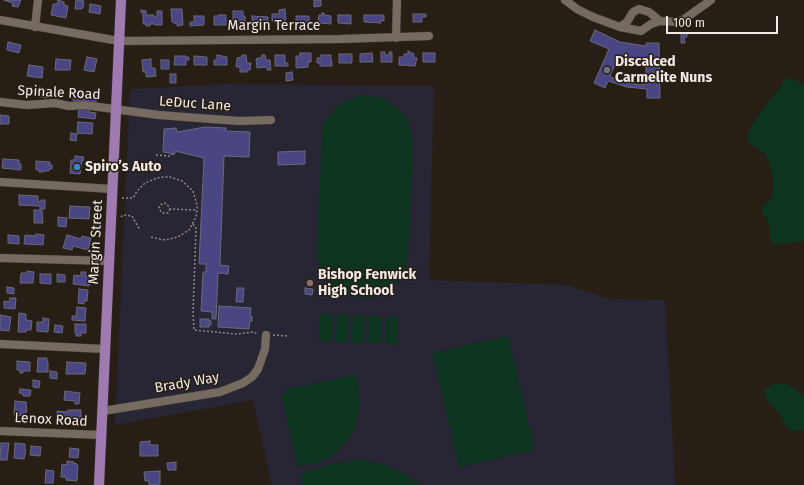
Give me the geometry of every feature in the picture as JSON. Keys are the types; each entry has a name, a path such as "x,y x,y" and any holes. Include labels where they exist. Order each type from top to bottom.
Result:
{"main road":[{"name":"Margin Street","path":"99,485 121,0"}],"street":[{"path":"36,27 38,0"},
{"path":"396,38 397,0"},
{"path":"565,0 577,9 593,17 620,27 641,31 651,24 660,21 677,22 683,20 711,0"},
{"path":"620,27 627,22 633,12 639,9 649,12 660,21"},
{"name":"Margin Terrace","path":"0,20 119,41 396,38 429,36"},
{"name":"Spinale Road","path":"0,102 27,105 54,103 69,106 84,105 116,109"},
{"name":"LeDuc Lane","path":"116,109 160,115 240,121 271,120"},
{"path":"0,182 112,189"},
{"path":"0,258 109,261"},
{"name":"Brady Way","path":"103,411 220,392 242,383 252,377 258,369 265,349 266,335"},
{"path":"0,344 105,349"},
{"name":"Lenox Road","path":"0,431 101,435"}],"path":[{"path":"156,155 170,156 173,154"},
{"path":"122,198 133,198 141,187 157,178 170,178 182,181 193,191 197,210 193,224 184,234 173,239 165,240 150,237"},
{"path":"164,203 168,204 170,209 168,213 163,214 159,208 160,205 164,203"},
{"path":"170,209 197,210"},
{"path":"121,217 123,215 132,216 140,230"},
{"path":"193,224 196,228 193,313 194,330 236,334 253,332 259,335 286,336"}],"shaded area":[{"name":"Bishop Fenwick High School","path":"227,84 434,86 429,280 567,285 609,299 665,300 675,485 272,485 253,400 115,425 130,89"}],"green space":[{"path":"790,78 804,84 804,241 776,245 770,240 768,221 762,212 763,207 771,197 773,189 773,176 769,161 764,152 748,143 748,132 765,105 779,89 784,80"},
{"path":"361,95 383,98 405,115 409,124 413,144 408,261 396,284 378,295 369,298 356,297 338,292 330,286 320,269 317,258 322,129 325,121 336,107 343,102"},
{"path":"320,314 333,314 332,341 319,341"},
{"path":"337,314 349,315 348,342 336,342"},
{"path":"353,315 365,316 364,343 352,343"},
{"path":"369,316 382,317 381,344 368,343"},
{"path":"386,317 398,317 397,345 385,344"},
{"path":"508,336 535,450 459,467 432,353"},
{"path":"356,375 360,395 360,410 355,428 345,444 330,457 313,464 297,466 282,396 287,389"},
{"path":"779,383 787,384 804,395 804,430 793,431 788,428 778,412 767,400 765,389"},
{"path":"360,460 383,464 405,474 419,485 303,485 301,473 331,464"}],"building":[{"path":"4,0 21,0 18,7 12,6 13,3"},
{"path":"58,0 64,2 64,5 68,6 66,18 51,15 53,4 57,4"},
{"path":"76,0 84,1 83,8 75,9"},
{"path":"314,0 321,0 321,6 314,7"},
{"path":"90,4 101,6 100,14 89,12"},
{"path":"171,9 182,9 183,25 177,26 177,24 172,22"},
{"path":"285,9 286,24 279,24 272,21 272,14 279,14 279,10"},
{"path":"141,10 146,11 146,15 154,15 154,17 157,17 157,11 162,11 162,25 150,24 150,26 146,26 146,24 143,24 143,13 141,13"},
{"path":"233,11 243,11 243,16 245,16 245,25 233,25"},
{"path":"322,13 324,13 324,15 331,16 331,24 318,23 319,15 322,15"},
{"path":"413,14 426,14 426,17 422,17 422,22 413,22"},
{"path":"226,15 226,25 214,25 214,16"},
{"path":"338,15 351,15 351,24 338,23"},
{"path":"364,15 384,15 384,21 381,20 381,23 364,22"},
{"path":"194,16 204,16 204,25 190,26 190,22 194,22"},
{"path":"252,16 268,17 268,25 252,24"},
{"path":"296,16 309,16 309,24 296,24"},
{"name":"Discalced Carmelite Nuns","path":"595,30 620,42 646,46 646,43 659,43 660,98 647,98 647,89 627,87 608,81 605,88 594,83 609,49 590,41","holes":["618,58 646,63 646,84 640,85 628,83 616,80 610,76"]},
{"path":"681,33 687,33 687,37 684,37 685,43 681,43"},
{"path":"8,42 21,45 19,53 7,50"},
{"path":"408,51 414,54 414,58 417,58 415,66 399,65 399,57 404,57 404,54 408,54"},
{"path":"381,52 385,52 385,55 389,55 389,52 392,52 392,62 381,62"},
{"path":"300,53 311,53 311,62 308,62 308,67 296,68 296,56 300,56"},
{"path":"372,53 373,62 360,62 360,54"},
{"path":"423,53 435,53 435,62 423,62"},
{"path":"339,54 352,54 352,63 339,63"},
{"path":"217,55 227,57 227,65 214,65 214,60 217,60"},
{"path":"242,55 246,55 247,63 251,63 250,70 247,70 247,72 240,72 240,67 236,67 237,58 242,57"},
{"path":"262,55 265,55 266,60 270,60 271,70 267,70 267,67 257,68 256,59 262,57"},
{"path":"275,55 285,55 285,63 288,63 288,66 275,66"},
{"path":"321,55 331,55 332,66 320,66 320,63 317,63 317,58 321,58"},
{"path":"175,56 186,56 189,57 189,60 186,60 186,65 174,65"},
{"path":"194,56 207,57 207,65 194,65"},
{"path":"87,57 97,59 94,72 84,70"},
{"path":"56,59 71,60 70,70 55,70"},
{"path":"151,59 151,68 155,68 156,76 146,77 146,72 143,72 142,60"},
{"path":"161,60 169,60 169,69 161,69"},
{"path":"29,65 43,67 42,78 27,76"},
{"path":"292,72 293,80 286,81 286,73"},
{"path":"170,74 176,74 176,83 170,83"},
{"path":"39,87 50,90 46,98 37,96"},
{"path":"74,92 97,95 96,102 73,101"},
{"path":"79,108 96,113 95,119 78,117"},
{"path":"0,115 9,116 9,124 0,124"},
{"path":"78,122 93,123 92,134 77,133"},
{"path":"205,127 226,128 226,131 250,132 249,157 224,156 220,265 229,266 228,274 218,273 216,319 212,319 212,312 201,311 203,272 206,272 206,264 199,264 204,158 175,151 175,154 163,152 164,129 176,128 177,132"},
{"path":"71,133 77,134 76,141 70,140"},
{"path":"305,151 305,164 278,165 278,152"},
{"path":"75,156 84,157 80,174 70,173 71,160 75,160"},
{"path":"3,159 19,160 21,170 2,168"},
{"path":"36,161 50,162 52,169 49,169 49,171 39,172 39,170 36,170"},
{"path":"19,195 38,196 38,201 41,202 41,200 45,200 45,209 40,209 40,206 19,205"},
{"path":"70,206 90,207 89,219 69,218"},
{"path":"34,210 42,210 43,223 34,223"},
{"path":"58,217 67,218 66,227 58,226"},
{"path":"36,234 44,235 43,245 24,244 25,235 36,236"},
{"path":"8,235 19,236 19,244 8,243"},
{"path":"67,235 81,239 82,236 91,238 88,250 73,246 72,250 63,248"},
{"path":"27,271 34,272 33,283 20,283 21,273 27,273"},
{"path":"81,272 86,272 85,276 90,276 89,286 73,284 74,275 81,276"},
{"path":"40,274 51,274 51,284 40,283"},
{"path":"57,274 65,275 65,282 57,282"},
{"path":"7,287 14,288 14,294 7,293"},
{"path":"237,288 244,288 243,302 236,302"},
{"path":"305,288 313,289 312,295 305,294"},
{"path":"79,289 88,290 87,301 84,301 84,304 78,303"},
{"path":"10,298 16,298 15,309 4,308 4,301 9,302"},
{"path":"219,306 251,308 250,316 252,316 252,321 250,321 249,329 218,327"},
{"path":"77,307 86,308 85,321 72,320 72,316 76,316"},
{"path":"19,313 26,314 26,320 32,321 31,330 26,330 26,332 18,332"},
{"path":"0,315 11,317 9,331 0,330"},
{"path":"43,318 49,319 48,332 37,331 37,322 43,322"},
{"path":"200,319 209,319 209,321 211,321 211,325 209,325 209,327 200,327"},
{"path":"75,324 86,324 86,333 81,333 81,336 76,336"},
{"path":"55,325 63,326 62,333 54,332"},
{"path":"38,358 47,358 48,372 37,372"},
{"path":"17,361 30,362 30,371 23,371 23,373 20,373 20,370 17,370"},
{"path":"67,362 86,363 85,374 66,374"},
{"path":"50,371 57,372 57,379 50,378"},
{"path":"33,380 40,381 39,388 33,387"},
{"path":"20,389 31,390 30,396 23,396 23,394 19,393"},
{"path":"65,391 80,393 79,404 75,404 75,401 64,400"},
{"path":"15,401 26,402 27,412 25,412 25,416 14,415"},
{"path":"68,410 81,410 81,419 57,419 57,411 68,412"},
{"path":"150,441 150,445 158,445 158,456 140,456 140,442"},
{"path":"1,443 9,443 7,460 0,460"},
{"path":"15,443 25,444 26,450 24,459 14,458"},
{"path":"31,446 41,447 40,456 30,455"},
{"path":"70,448 79,449 78,458 69,457"},
{"path":"67,461 74,462 73,463 77,464 78,466 77,481 66,480 66,477 61,477 62,464 67,465"},
{"path":"176,462 176,470 168,470 167,463"},
{"path":"46,470 54,471 53,483 45,483"},
{"path":"160,471 160,484 149,485 149,481 145,481 144,472"}],"place":[{"name":"Discalced Carmelite Nuns","path":"607,70"},
{"name":"Spiro’s Auto","path":"77,167"},
{"name":"Bishop Fenwick High School","path":"310,283"}]}
